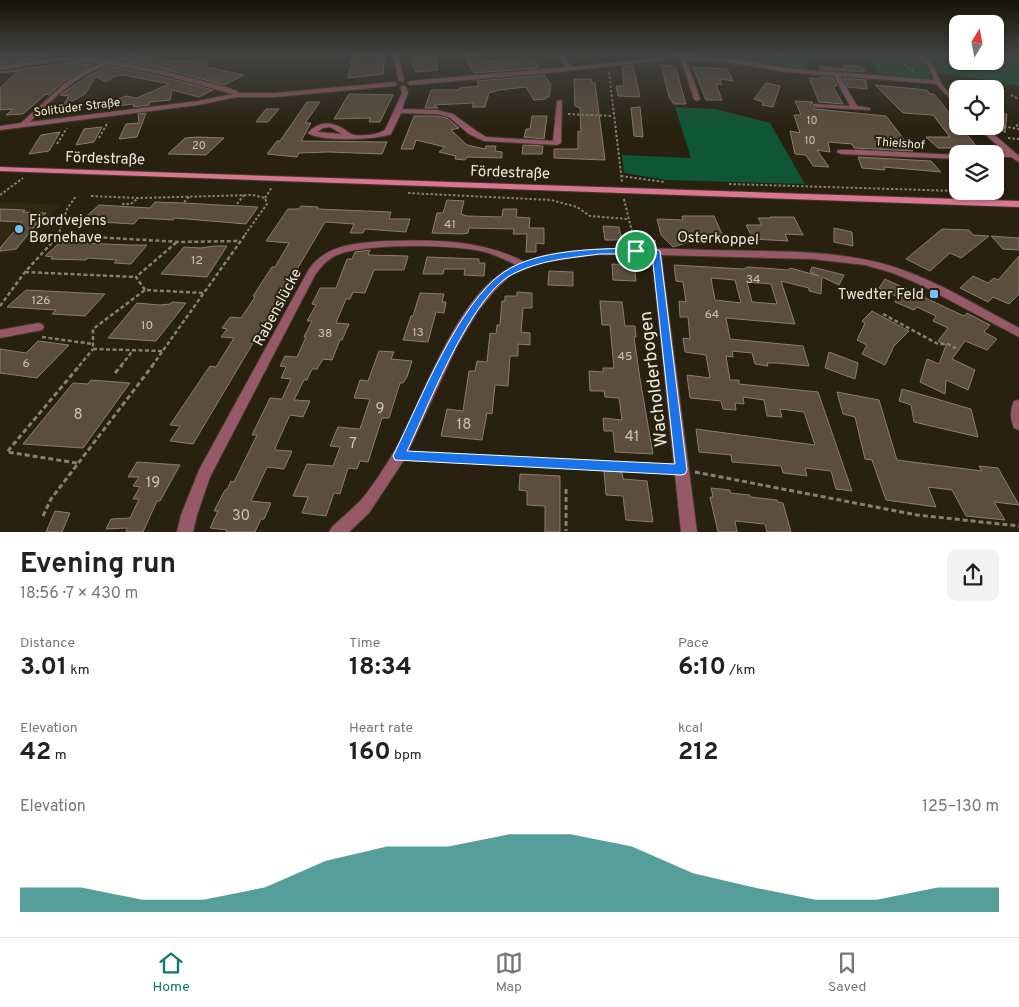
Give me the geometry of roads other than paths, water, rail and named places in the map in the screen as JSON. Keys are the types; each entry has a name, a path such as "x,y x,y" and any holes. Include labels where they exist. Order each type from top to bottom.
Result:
{"main road":[{"name":"Fördestraße","path":"0,169 1019,204"}],"street":[{"path":"23,125 60,90 75,80"},
{"path":"190,80 227,89 235,92 237,95"},
{"path":"348,135 383,134 392,127 405,93 402,80"},
{"name":"Solitüder Straße","path":"0,128 198,103 237,95 275,95 447,80"},
{"path":"690,80 697,99"},
{"path":"839,80 855,108"},
{"name":"Solitüder Straße","path":"908,80 938,82"},
{"path":"938,82 949,95"},
{"path":"398,111 437,112 451,115 484,139 557,143 560,101"},
{"path":"815,104 868,109"},
{"path":"989,135 1016,158"},
{"name":"Thielshof","path":"840,152 949,156"},
{"name":"Rabenslücke","path":"185,532 189,515 204,475 310,275 320,261 336,251 351,246 373,244 484,249 504,255 524,265"},
{"name":"Osterkoppel","path":"336,532 364,508 399,456 452,345 474,308 491,287 507,273 524,265 562,255 600,251 812,256 865,262 897,271 923,282 1019,333"},
{"name":"Wacholderbogen","path":"656,251 689,532"},
{"path":"0,334 38,328"},
{"path":"1019,405 1017,412 1019,424"}],"place":[{"name":"Fjordvejens Børnehave","path":"19,229"},
{"name":"Twedter Feld","path":"934,294"}]}
